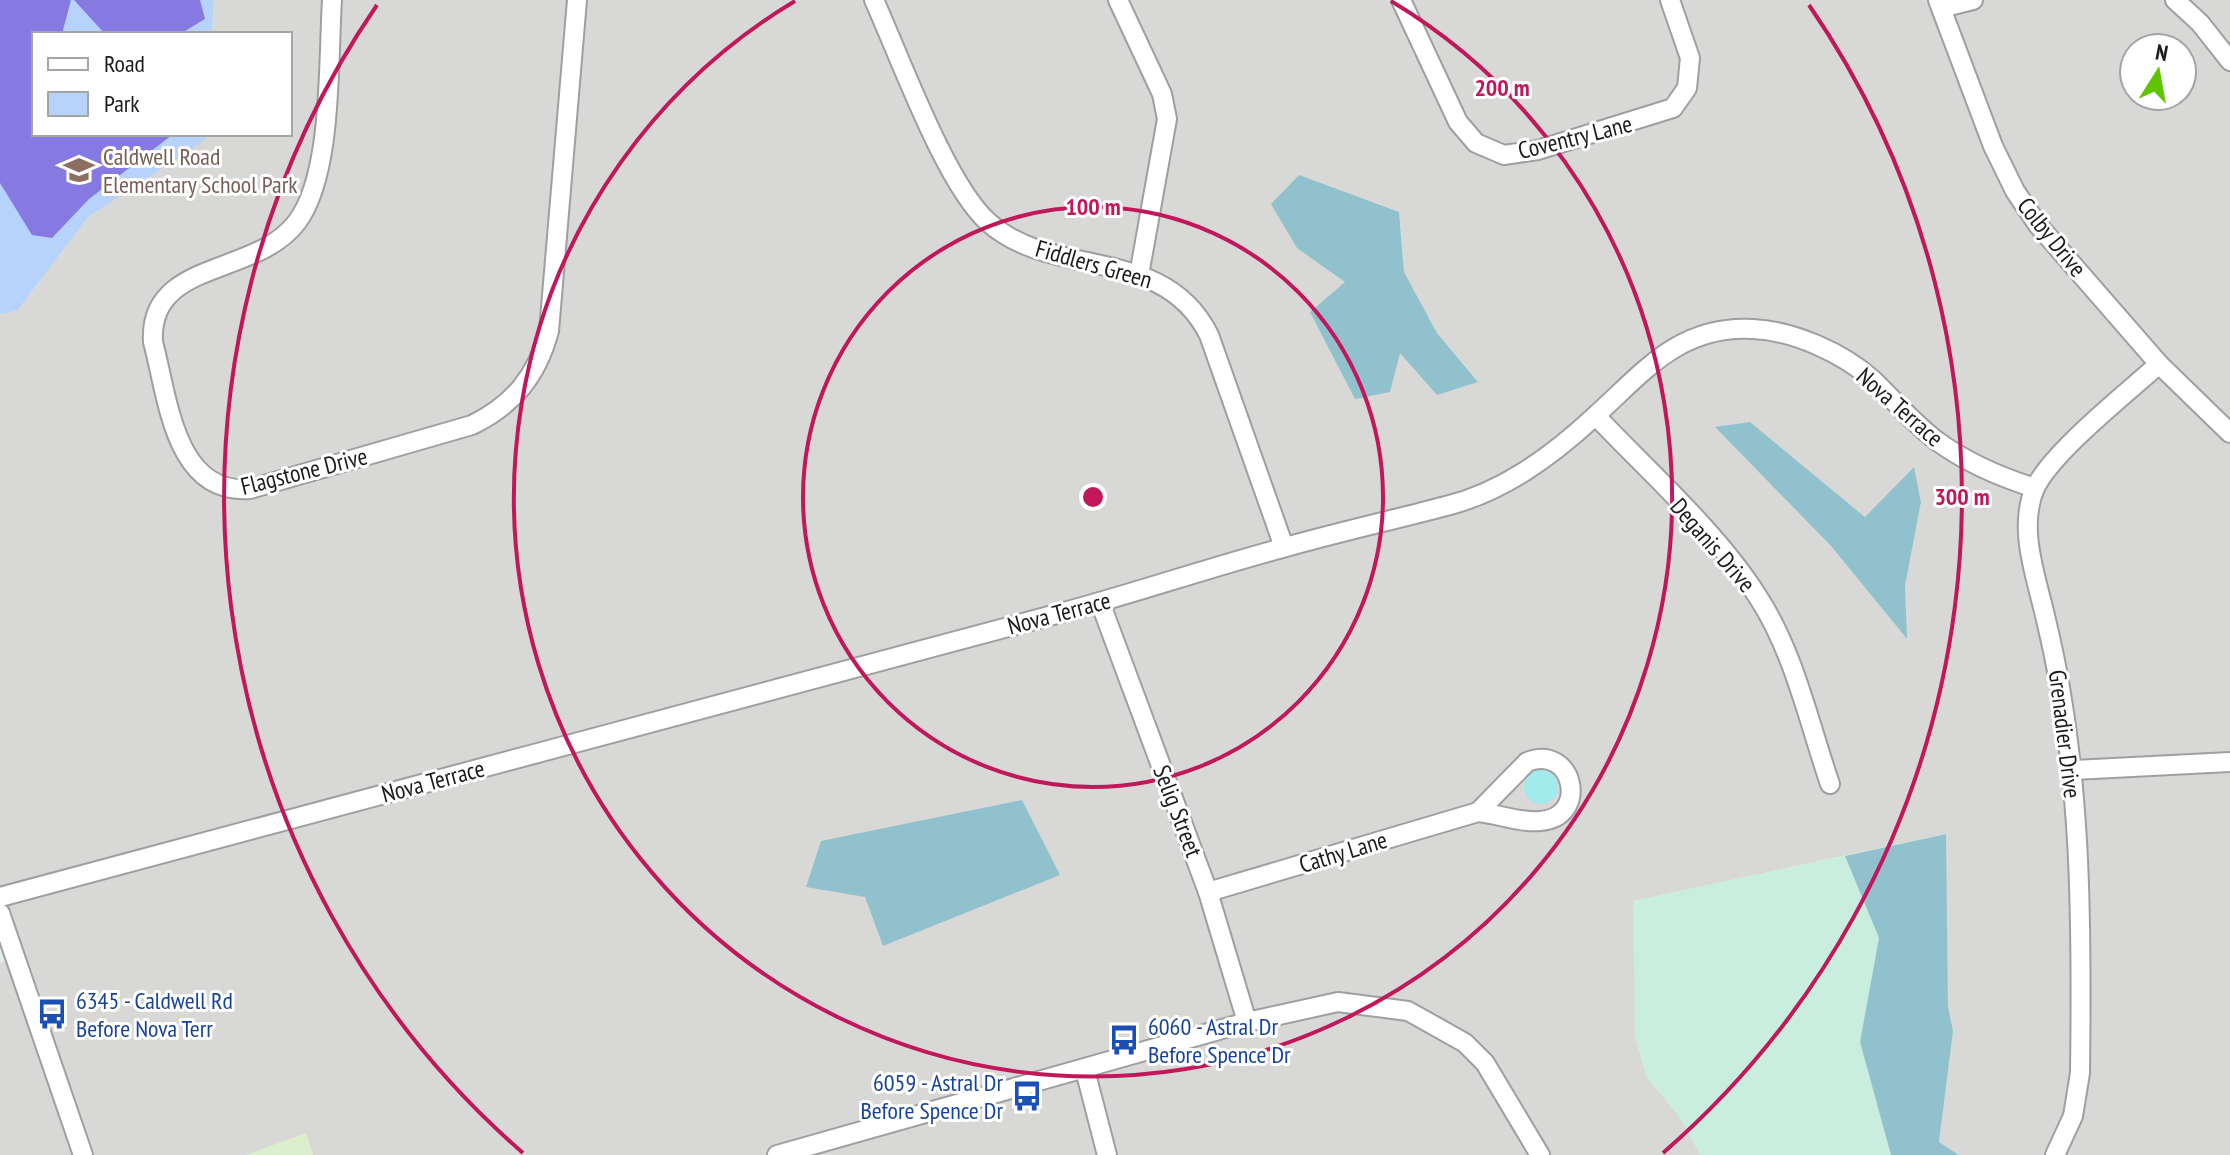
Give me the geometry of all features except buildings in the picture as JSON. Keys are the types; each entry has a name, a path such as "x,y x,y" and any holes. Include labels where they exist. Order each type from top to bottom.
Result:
{"street":[{"name":"Flagstone Drive","path":"332,0 322,154 305,210 289,232 268,249 176,286 163,301 153,325 153,342 190,465 209,481 224,488 250,489 472,425 501,409 525,386 539,363 549,331 577,0"},
{"name":"Fiddlers Green","path":"874,0 953,174 980,214 1020,242 1139,275 1175,292 1204,325 1284,547"},
{"path":"1118,0 1162,94 1167,119 1139,275"},
{"name":"Coventry Lane","path":"1401,0 1458,122 1476,143 1504,155 1538,150 1673,108 1687,88 1690,58 1687,40 1670,0"},
{"path":"1939,4 1973,0"},
{"path":"2175,0 2200,23 2230,61"},
{"name":"Colby Drive","path":"1939,4 1993,146 2015,191 2038,225 2159,364 2230,433"},
{"name":"Nova Terrace","path":"0,897 1100,602 1284,547 1489,493 1513,480 1596,416 1642,368 1694,338 1741,329 1766,330 1797,338 1842,358 1868,376 1935,440 1998,476 2035,488"},
{"name":"Grenadier Drive","path":"2055,1155 2073,1116 2080,1073 2074,770 2064,696 2028,528 2035,488 2067,449 2159,364"},
{"name":"Deganis Drive","path":"1596,416 1735,564 1759,597 1779,634 1830,784"},
{"name":"Selig Street","path":"1100,602 1208,892 1247,1022"},
{"name":"Cathy Lane","path":"1208,892 1478,812 1524,820 1553,818 1569,805 1572,795 1569,775 1555,761 1535,758 1527,762 1478,812"},
{"path":"2074,770 2230,762"},
{"path":"0,913 83,1155"},
{"path":"777,1155 1247,1022 1338,1002 1389,1006 1425,1019 1465,1043 1485,1063 1540,1155"},
{"path":"1085,1070 1107,1155"}],"shaded area":[{"path":"0,0 71,0 63,32 32,32 32,136 171,136 89,199 52,238 32,235 0,183"},
{"path":"74,0 200,0 205,19 183,32 103,32"},
{"path":"214,0 2230,0 2230,1155 1959,1155 1939,1142 1953,1031 1948,1006 1945,834 1633,901 1646,1076 1682,1120 1700,1155 0,1155 0,963 21,956 0,887 0,314 17,311 88,217 204,140 205,136 292,136 292,32 212,32","holes":["1399,212 1404,272 1437,333 1478,381 1400,353 1310,312 1346,282","1750,422 1865,517 1914,468 1921,502 1905,586 1906,638 1831,546 1716,428"]},
{"path":"1299,175 1399,212 1404,272 1437,333 1478,382 1437,395 1400,353 1390,392 1355,399 1310,312 1345,282 1297,248 1271,204"},
{"path":"1750,422 1865,517 1914,467 1921,502 1905,586 1907,639 1831,546 1715,427"},
{"path":"1541,770 1553,775 1558,787 1553,799 1541,804 1529,799 1524,787 1529,775"},
{"path":"1022,800 1060,875 883,946 865,897 806,887 821,841"},
{"path":"1946,834 1948,1006 1953,1031 1939,1142 1959,1155 1891,1155 1860,1042 1879,938 1845,856"},
{"path":"1845,856 1879,938 1860,1042 1891,1155 1700,1155 1682,1120 1646,1076 1635,1036 1633,901"},
{"path":"306,1133 313,1155 246,1155"}],"green space":[{"name":"Caldwell Road Elementary School Park","path":"0,0 214,0 212,32 32,32 32,136 205,136 205,140 88,217 17,311 0,314"}],"place":[{"name":"Caldwell Road Elementary School Park","path":"79,170"},
{"name":"6345 - Caldwell Rd Before Nova Terr","path":"52,1014"},
{"name":"6060 - Astral Dr Before Spence Dr","path":"1124,1040"},
{"name":"6059 - Astral Dr Before Spence Dr","path":"1027,1096"}]}
